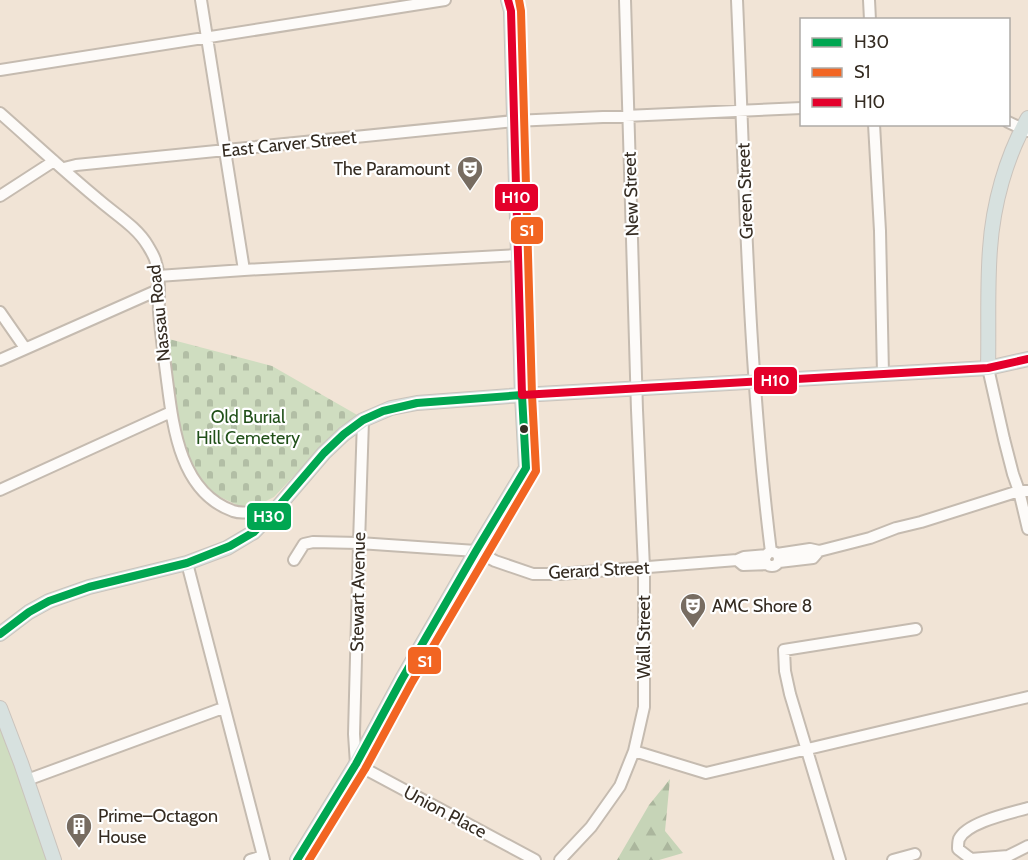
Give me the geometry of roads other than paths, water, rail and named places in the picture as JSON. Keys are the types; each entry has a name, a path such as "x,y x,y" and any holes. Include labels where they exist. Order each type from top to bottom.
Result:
{"main road":[{"path":"297,860 356,764 402,679 526,468 511,11 508,0"},
{"path":"988,368 990,248 994,219 999,191 1013,149 1026,126"},
{"path":"0,634 29,612 49,601 89,587 187,563 226,548 254,531 344,434 363,420 391,408 417,403 522,395 988,368 1028,359"},
{"path":"0,708 54,860"}],"street":[{"path":"201,0 244,270"},
{"path":"0,70 445,0"},
{"name":"New Street","path":"625,0 637,388"},
{"name":"Green Street","path":"737,0 753,381 772,558"},
{"path":"869,0 870,18"},
{"name":"East Carver Street","path":"64,168 514,121 800,108"},
{"name":"Nassau Road","path":"0,113 136,230 147,244 156,263 158,276 161,336 171,412 180,452 199,486 211,498 234,511 244,513 277,508"},
{"path":"1010,122 1026,126"},
{"path":"874,126 880,231 883,374"},
{"path":"0,196 54,161"},
{"path":"158,276 518,255"},
{"path":"0,360 158,290"},
{"path":"0,312 25,348"},
{"path":"988,368 1010,462 1024,491 1028,529"},
{"name":"Wall Street","path":"560,860 591,827 620,786 634,752 644,708 644,568 637,388"},
{"path":"0,490 171,412"},
{"name":"Stewart Avenue","path":"356,764 354,734 363,420"},
{"name":"Gerard Street","path":"294,560 304,544 313,542 476,551 495,561 533,574 644,568 736,560 744,557 772,558 810,549 819,551 870,538 896,528 1024,491"},
{"path":"187,563 263,858 250,860"},
{"path":"840,860 790,694 785,671 784,650 916,629"},
{"path":"634,752 706,773 1028,697"},
{"path":"27,780 223,708"},
{"name":"Union Place","path":"356,764 535,860"},
{"path":"1028,808 989,819 969,829 959,839 958,849 971,859 1008,856 1028,846"},
{"path":"893,860 915,854"}],"place":[{"name":"The Paramount","path":"470,192"},
{"name":"AMC Shore 8","path":"693,629"},
{"name":"Prime–Octagon House","path":"79,849"}],"park label":[{"name":"Old Burial Hill Cemetery","path":"248,427"}]}
